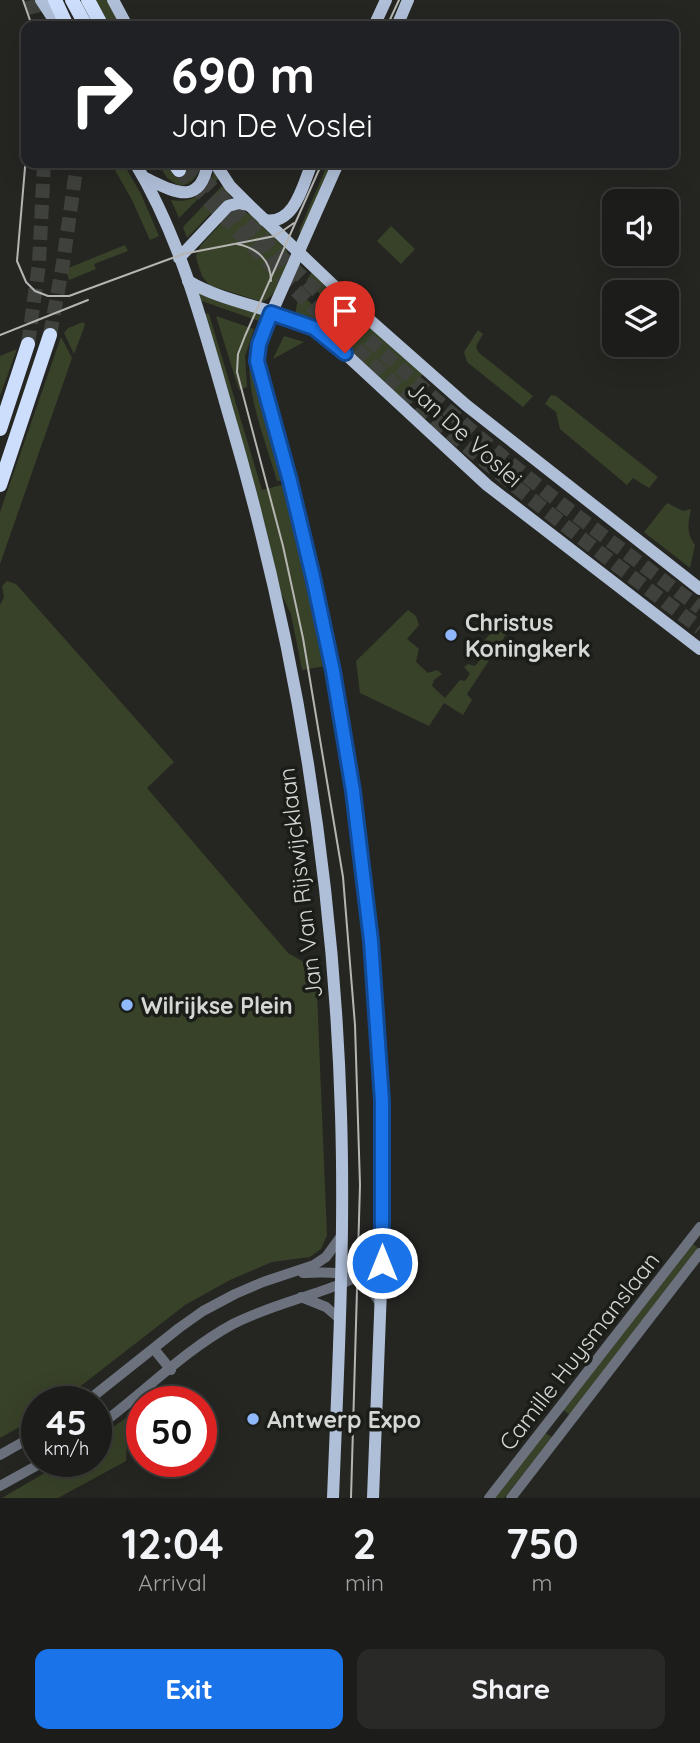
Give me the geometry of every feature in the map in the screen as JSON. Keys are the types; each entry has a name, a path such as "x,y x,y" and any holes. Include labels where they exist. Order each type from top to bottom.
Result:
{"highway":[{"path":"54,0 64,21"},
{"path":"72,0 83,21"},
{"path":"88,0 99,21"},
{"path":"0,485 50,335"},
{"path":"0,429 28,344"}],"main road":[{"path":"41,0 55,21"},
{"path":"113,0 124,21"},
{"path":"376,21 386,0"},
{"path":"399,21 408,0"},
{"name":"Jan Van Rijswijcklaan","path":"138,168 188,281 251,492 278,605 300,716 322,865 332,960 341,1112 342,1234 333,1498"},
{"path":"145,178 181,193 190,191 202,182 206,168"},
{"path":"218,168 230,186 298,252"},
{"path":"264,220 277,220 289,214 310,168"},
{"path":"336,168 259,344 258,370 290,481 329,653 349,767 371,941 382,1101 382,1263 373,1498"},
{"path":"179,258 228,206 239,203 249,205"},
{"name":"Jan De Voslei","path":"298,252 466,405 700,589"},
{"name":"Jan De Voslei","path":"188,281 203,290 314,328 325,335 487,485 700,649"}],"street":[{"name":"Camille Huysmanslaan","path":"489,1498 700,1227"},
{"path":"106,1386 187,1323 234,1294 323,1260 342,1234"},
{"name":"Camille Huysmanslaan","path":"512,1498 700,1253"},
{"path":"294,1273 341,1280 357,1279 382,1263"},
{"path":"357,1279 371,1290 381,1304"},
{"path":"112,1416 195,1349 231,1326 341,1280"},
{"path":"301,1297 326,1307 340,1319"},
{"path":"153,1349 171,1370"},
{"path":"0,1455 21,1443"},
{"path":"0,1486 21,1474"}],"green space":[{"path":"94,0 109,0 120,21 105,21"},
{"path":"114,168 126,168 141,194 159,236 150,240"},
{"path":"161,168 171,168 176,174 184,168 200,168 188,184 179,186 167,178"},
{"path":"326,168 331,168 301,234 299,231"},
{"path":"214,170 219,178 179,218 171,200 186,200 199,195 209,185"},
{"path":"223,185 230,193 187,238 183,227"},
{"path":"240,211 251,215 287,250 281,280 273,294 262,302 209,285 202,276 197,261 196,256 201,245 229,215"},
{"path":"391,226 415,249 401,264 377,241"},
{"path":"125,245 128,251 94,264 96,269 69,280 66,269"},
{"path":"312,272 363,319 351,323 335,309 326,319 338,331 343,326 345,328 339,341 295,316 299,292 319,311 328,302 306,281"},
{"path":"197,293 265,316 262,322 199,300"},
{"path":"202,312 209,314 262,490 285,484 326,666 302,670 291,614 281,593 256,492"},
{"path":"216,316 254,329 245,356 247,387 239,390"},
{"path":"83,322 85,325 74,354 64,333 68,328"},
{"path":"369,327 423,374 401,399 350,350 353,334"},
{"path":"478,330 483,334 476,346 478,352 533,396 523,407 467,362 464,352"},
{"path":"284,336 304,342 273,359"},
{"path":"61,337 72,358 0,564 0,512"},
{"path":"253,341 253,371 284,480 277,481 256,411 250,375"},
{"path":"17,349 0,396 0,356"},
{"path":"551,395 556,396 658,477 649,488 633,478 627,485 560,429 556,412 545,404"},
{"path":"667,503 683,511 691,509 689,528 695,545 690,568 644,532"},
{"path":"7,581 16,584 174,762 147,788 288,953 316,969 327,1235 321,1249 310,1257 272,1262 230,1280 185,1305 81,1386 21,1386 21,1426 0,1438 0,605 4,597 2,586"},
{"path":"408,610 416,616 419,625 407,639 419,649 416,662 428,673 437,670 442,674 434,680 432,686 445,698 460,680 465,681 470,674 464,667 468,664 475,666 481,659 475,652 503,618 516,619 467,694 472,700 463,715 444,703 429,726 360,693 356,661"},
{"path":"693,1244 699,1249 570,1415 563,1410"},
{"path":"126,1418 126,1461 112,1469 112,1428"},
{"path":"545,1433 552,1437 504,1498 494,1498"},
{"path":"38,1477 97,1477 58,1498 2,1498"}],"tunnel":[{"path":"31,0 37,21"},
{"path":"28,344 39,264 44,168"},
{"path":"50,335 76,168"},
{"path":"193,168 341,314 420,386 550,495 700,608"},
{"path":"179,170 320,315 409,397 516,487 700,628"}],"tram line":[{"path":"23,0 30,21"},
{"path":"389,21 399,0"},
{"path":"25,168 17,261 26,282 35,291 48,296 69,296 183,254 275,236 294,223"},
{"path":"320,168 245,336 238,354 237,372 283,546 303,638 343,877 355,1025 360,1185 351,1498"},
{"path":"237,244 262,256 271,281"},
{"path":"0,335 88,300"}],"place":[{"name":"Christus Koningkerk","path":"451,635"},
{"name":"Wilrijkse Plein","path":"127,1005"},
{"name":"Antwerp Expo","path":"253,1419"}],"route":[{"path":"345,353 314,328 271,313 259,344 257,361 313,577 333,671 353,791 371,941 382,1101 382,1263"}]}
